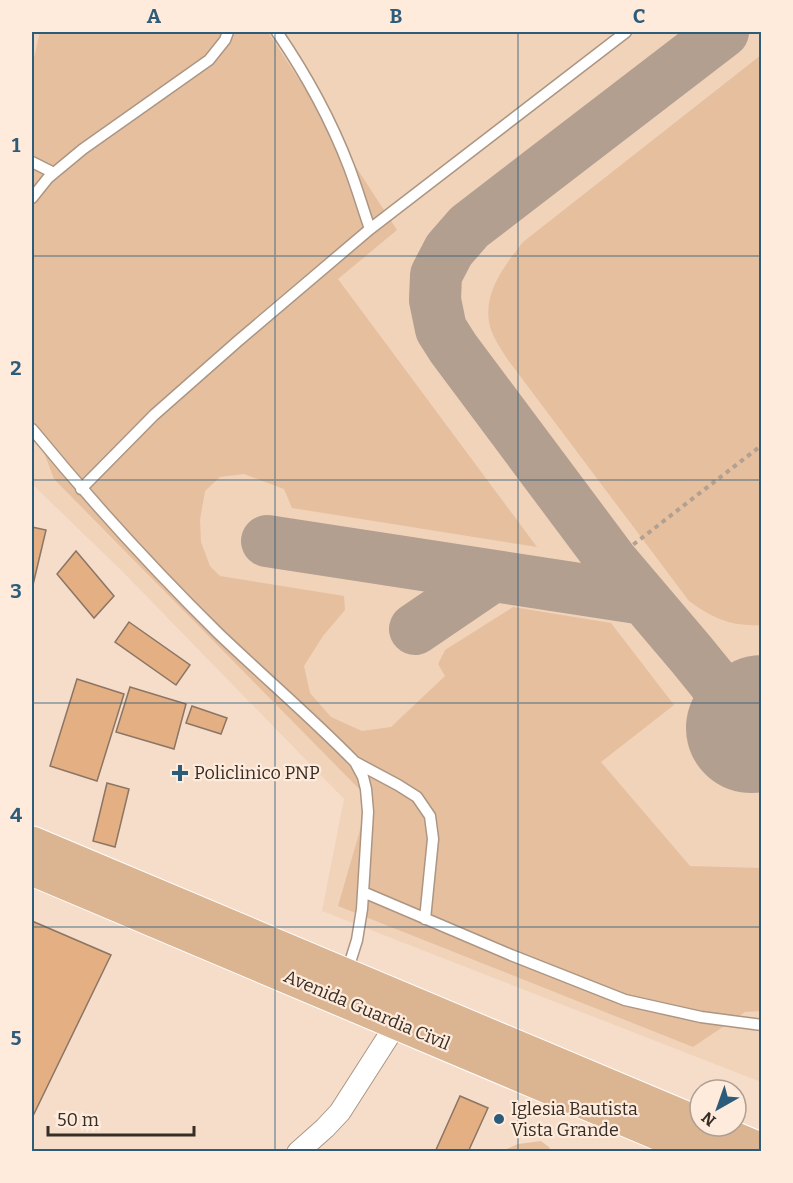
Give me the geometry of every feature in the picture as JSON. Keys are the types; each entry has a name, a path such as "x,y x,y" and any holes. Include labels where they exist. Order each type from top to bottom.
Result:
{"main road":[{"name":"Avenida Guardia Civil","path":"32,843 185,921 397,1023 584,1088 688,1120"},
{"name":"Avenida Guardia Civil","path":"32,869 346,975 584,1088 702,1152"},
{"path":"734,1138 762,1150"}],"street":[{"path":"298,1152 340,1112 397,1023"}],"lane":[{"path":"32,198 48,178 83,148 209,60 225,40 228,32"},
{"path":"277,32 291,52 329,121 349,167 370,229"},
{"path":"81,489 154,415 370,229 626,32"},
{"path":"32,162 54,173"},
{"path":"32,429 81,489 179,594 355,762 417,797 430,816 433,839 425,919"},
{"path":"346,975 357,940 363,892 368,812 363,777 355,762"},
{"path":"363,892 510,955 625,1000 701,1017 762,1025"}],"path":[{"path":"612,561 762,445"}],"shaded area":[{"path":"32,32 761,32 761,1082 322,911 344,799 121,570 32,484"},
{"path":"40,32 268,32 397,230 338,279 537,547 292,508 284,489 244,474 220,477 205,491 200,520 201,542 210,566 220,576 344,596 345,610 323,636 304,666 310,693 331,717 362,731 391,727 445,676 438,664 445,650 513,607 611,623 674,705 601,762 690,866 761,868 761,1011 745,1012 693,1047 338,906 369,799 54,479 32,421 32,66"},
{"path":"761,55 762,625 751,625 723,620 689,601 508,360 492,332 488,311 497,279 523,242"},
{"path":"541,1141 550,1148 548,1151 502,1151 518,1144"}],"building":[{"path":"32,527 46,530 32,589"},
{"path":"76,551 114,596 94,618 57,574"},
{"path":"129,622 190,665 176,685 115,642"},
{"path":"77,679 124,694 97,781 50,766"},
{"path":"130,687 186,704 174,749 116,732"},
{"path":"192,706 227,718 221,734 186,723"},
{"path":"107,783 129,789 115,847 93,841"},
{"path":"32,921 111,955 32,1118"},
{"path":"460,1096 488,1108 468,1152 435,1152"}],"taxiway":[{"path":"723,32 469,227 449,250 436,275 435,300 441,329 453,348 612,561 762,739"},
{"path":"267,541 644,599"},
{"path":"415,629 493,576"}],"runway":[{"path":"751,728 762,720"}],"place":[{"name":"Policlinico PNP","path":"180,773"},
{"name":"Iglesia Bautista Vista Grande","path":"499,1119"}]}
